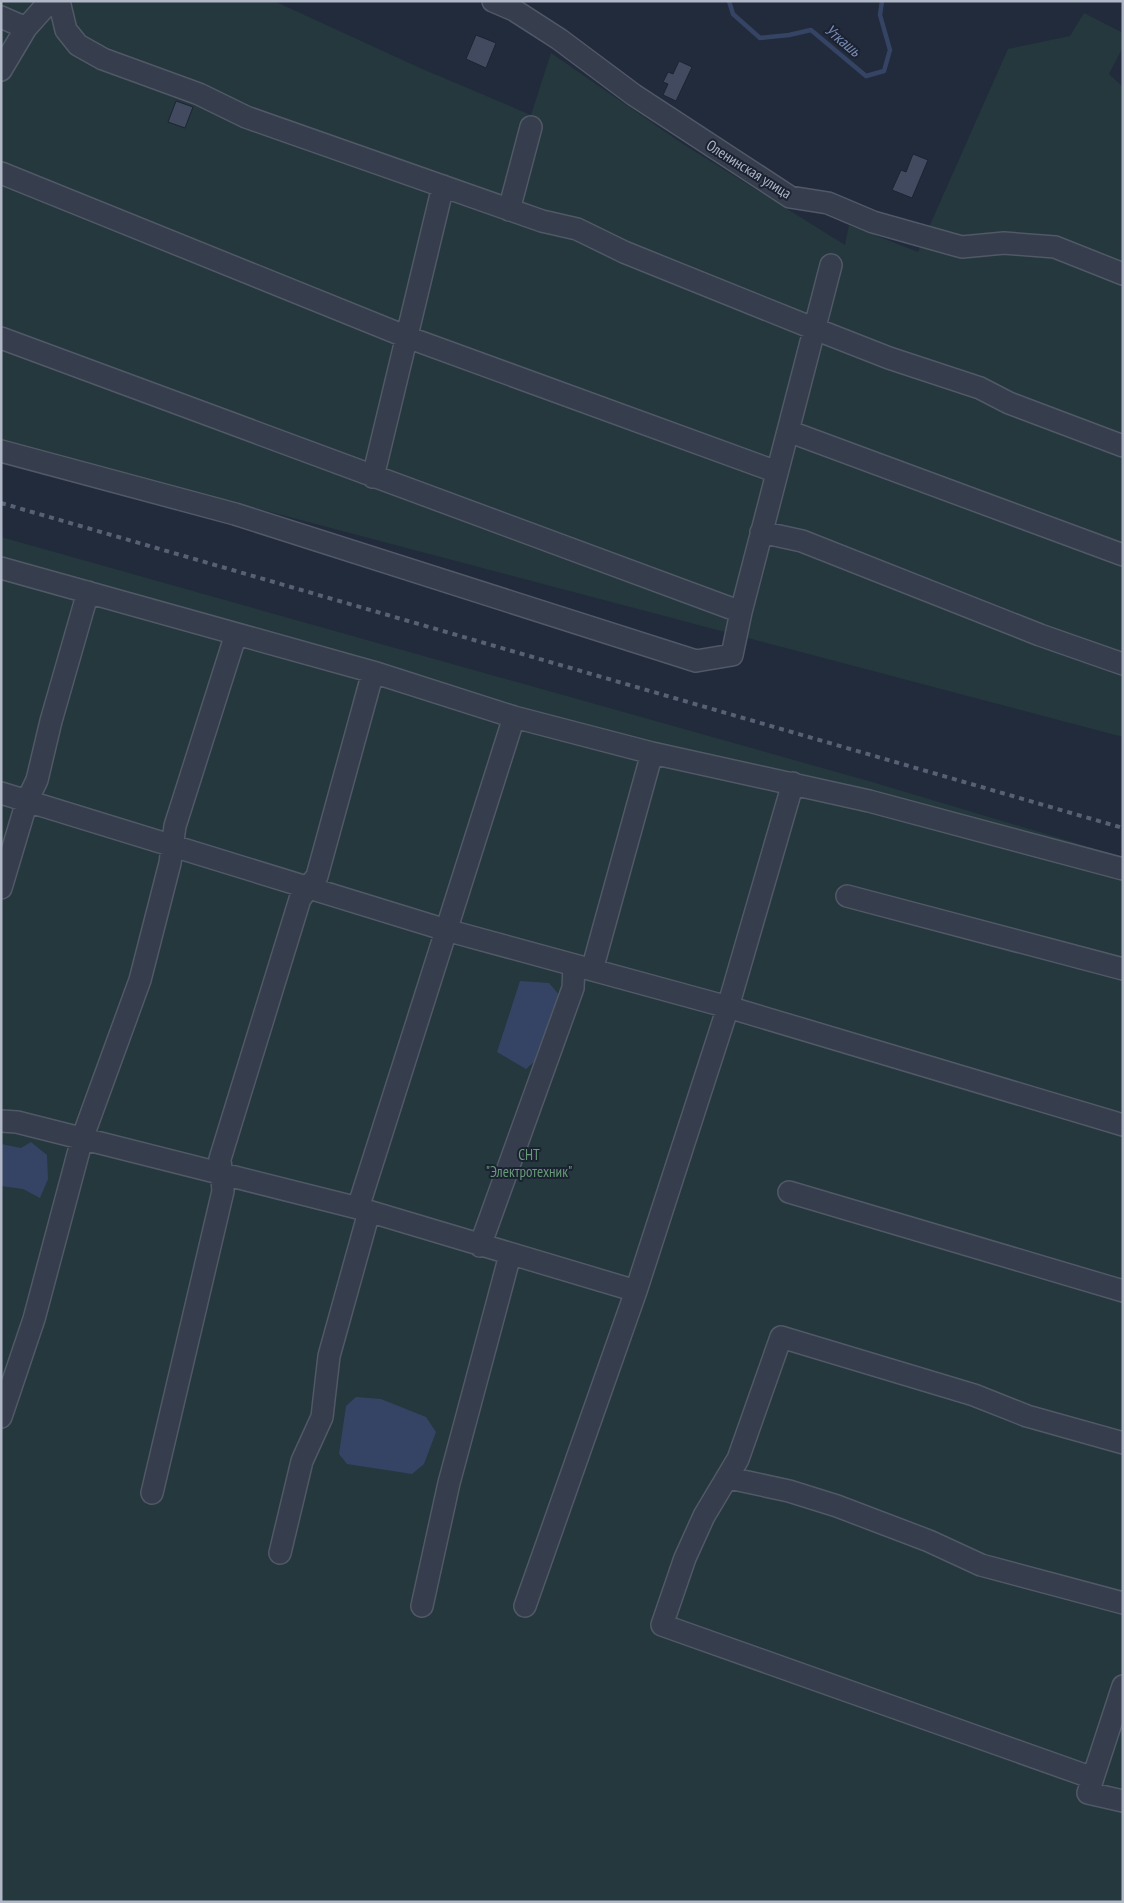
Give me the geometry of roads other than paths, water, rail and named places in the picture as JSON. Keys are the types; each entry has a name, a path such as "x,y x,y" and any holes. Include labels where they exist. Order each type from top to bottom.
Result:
{"street":[{"path":"1,70 26,28 50,1"},
{"path":"59,1 66,30 78,45 103,59 199,94 246,117 509,210 542,221 577,229 624,252 815,329 889,358 980,388 1008,403 1123,446"},
{"name":"Оленинская улица","path":"493,1 514,10 559,39 634,95 790,197 828,203 872,222 962,247 1004,243 1054,248 1123,274"},
{"path":"1,17 26,28"},
{"path":"509,210 531,126"},
{"path":"1,173 407,337 777,472"},
{"path":"373,477 443,186"},
{"path":"1,450 235,514 696,661 732,654 761,532 831,264"},
{"path":"1,338 741,612"},
{"path":"788,431 1123,555"},
{"path":"761,532 802,542 1040,635 1123,664"},
{"path":"1,568 373,672 514,717 652,753 793,782 869,800 1123,869"},
{"path":"1,888 28,801 37,780 51,721 88,592"},
{"path":"1,1417 34,1319 82,1139 140,980 170,863 175,826 236,634"},
{"path":"152,1493 224,1191 220,1159 300,899 316,876 373,672"},
{"path":"280,1553 302,1461 322,1417 329,1356 364,1210 446,930 514,717"},
{"path":"480,1246 573,988 583,967 652,753"},
{"path":"525,1606 636,1291 728,1007 793,782"},
{"path":"1,793 446,930 728,1007 1123,1125"},
{"path":"848,896 1123,969"},
{"path":"1,1121 17,1122 364,1210 636,1291"},
{"path":"788,1192 1123,1291"},
{"path":"422,1606 449,1483 510,1255"},
{"path":"1093,1778 662,1625 685,1558 704,1516 729,1478 738,1459 781,1337 974,1395 1027,1416 1123,1442"},
{"path":"729,1478 789,1490 830,1503 928,1541 981,1565 1123,1604"},
{"path":"1123,1686 1088,1794 1123,1801"}],"water":[{"path":"520,981 549,983 560,996 534,1062 526,1069 497,1052"},
{"path":"31,1142 47,1155 48,1179 40,1198 23,1189 1,1186 1,1144 21,1148"},
{"path":"356,1397 381,1399 426,1417 436,1432 424,1464 412,1474 347,1464 339,1454 346,1406"}],"waterway":[{"name":"Уткашь","path":"729,1 733,14 760,38 789,35 811,30 866,76 884,71 890,50 880,15 882,1"}],"railway":[{"path":"1,503 1123,828"}],"park label":[{"name":"СНТ \"Электротехник\"","path":"529,1162"}]}
